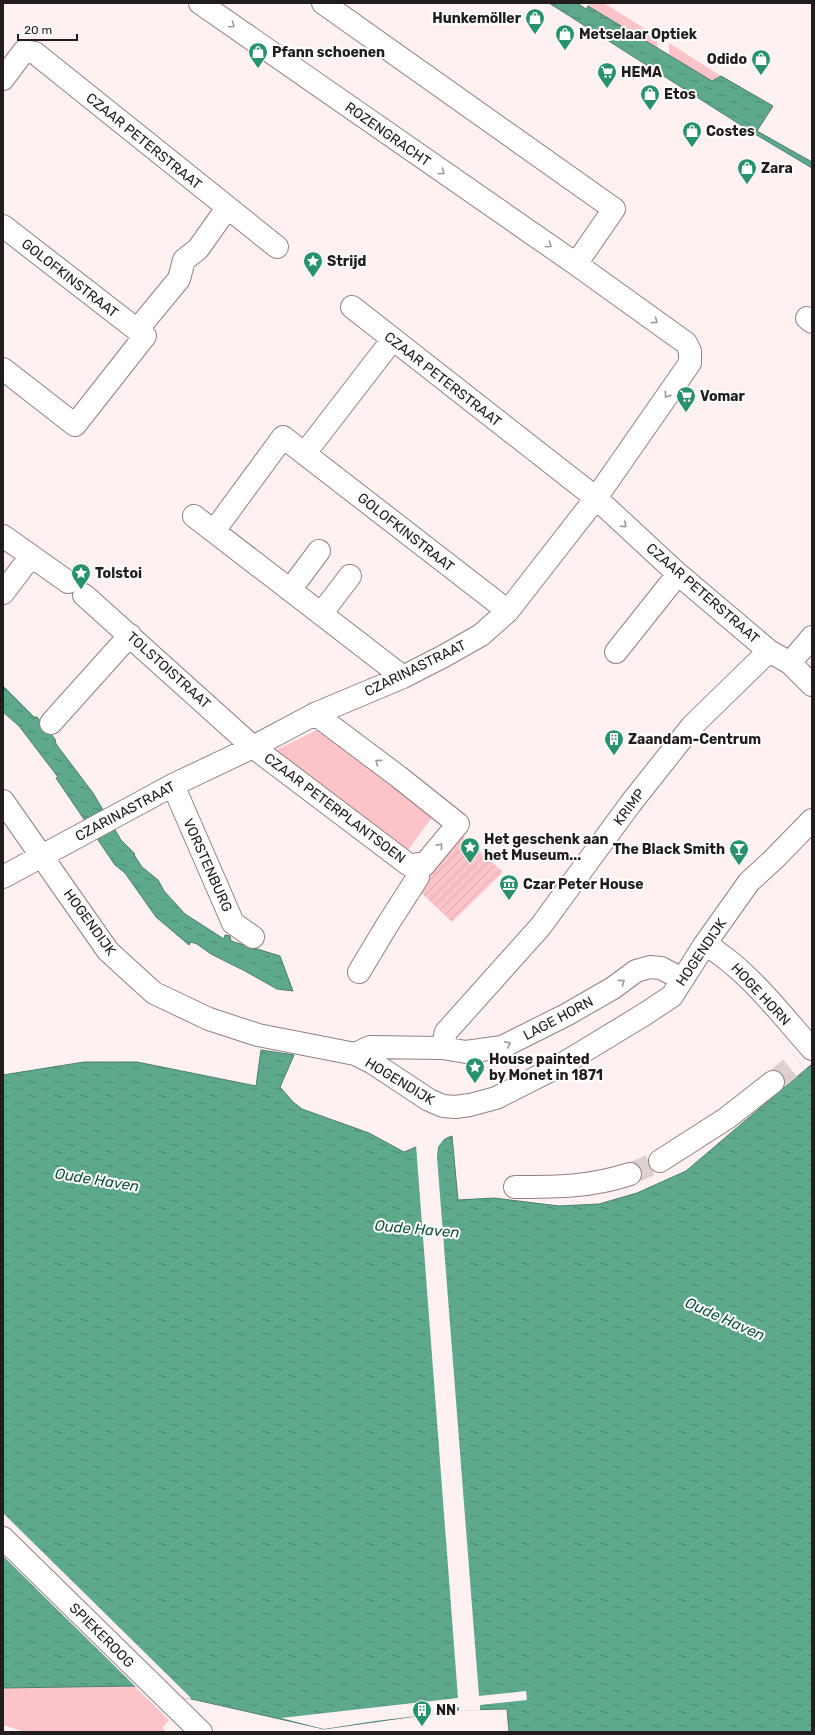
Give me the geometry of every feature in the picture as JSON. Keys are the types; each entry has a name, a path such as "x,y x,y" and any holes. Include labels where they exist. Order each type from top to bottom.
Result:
{"street":[{"name":"ROZENGRACHT","path":"200,3 576,264 686,344 690,351 690,363"},
{"path":"323,3 614,208 576,264"},
{"name":"CZAAR PETERSTRAAT","path":"7,72 24,51 35,53 277,247"},
{"path":"3,369 75,425 179,279 184,260 198,249 228,208"},
{"name":"GOLOFKINSTRAAT","path":"3,226 141,333"},
{"name":"CZAAR PETERSTRAAT","path":"352,307 596,498 678,574 769,651 790,663 812,685"},
{"path":"304,453 393,339"},
{"name":"CZARINASTRAAT","path":"3,877 173,785 254,747 315,714 403,676 444,656 481,634 508,611 596,498 690,363"},
{"name":"GOLOFKINSTRAAT","path":"214,531 283,437 508,611"},
{"path":"194,516 403,676"},
{"name":"TOLSTOISTRAAT","path":"3,536 76,588 254,747"},
{"path":"290,590 319,551"},
{"path":"3,593 31,556"},
{"path":"616,652 678,574"},
{"path":"321,614 350,576"},
{"path":"51,723 130,635"},
{"path":"790,663 812,637"},
{"name":"KRIMP","path":"442,1048 446,1032 540,927 626,810 692,726 769,651"},
{"name":"CZAAR PETERPLANTSOEN","path":"254,747 409,865 424,865 458,824 315,714"},
{"name":"VORSTENBURG","path":"173,785 234,924 253,937"},
{"name":"HOGENDIJK","path":"3,801 43,856 108,951 154,993 209,1019 258,1035 355,1054 373,1063 429,1100 443,1106 470,1105 496,1098 561,1066 672,996 705,944 749,882 812,820"},
{"path":"359,972 418,877 418,864"},
{"name":"HOGE HORN","path":"705,944 725,956 747,976 807,1053"},
{"name":"LAGE HORN","path":"355,1054 370,1047 442,1048 466,1052 502,1046 566,1015 613,988 636,971 650,967 661,968 682,979"},
{"path":"660,1161 727,1118 773,1082"},
{"path":"515,1187 576,1186 614,1180 630,1174"},
{"name":"SPIEKEROOG","path":"3,1538 201,1732"}],"shaded area":[{"path":"590,3 604,3 656,36 658,49 588,6"},
{"path":"669,43 721,76 712,81 669,56"},
{"path":"317,730 433,816 406,853 272,752"},
{"path":"459,833 503,872 452,922 416,888"},
{"path":"134,1686 169,1720 162,1728 167,1732 25,1732 3,1725 3,1688"}],"water":[{"path":"549,3 577,3 586,9 588,6 712,81 721,76 773,106 757,131 812,162 812,168 755,134"},
{"path":"3,686 34,717 37,717 55,739 56,744 93,793 121,840 135,854 134,855 142,867 158,880 164,891 185,914 224,939 225,935 230,936 231,941 280,956 293,991 277,989 211,954 197,944 191,942 189,945 156,917 125,873 115,865 56,778 58,777 19,726 3,712"},
{"name":"Oude Haven","path":"261,1050 294,1055 280,1087 293,1102 302,1109 369,1133 404,1152 416,1147 437,1157 438,1149 442,1141 452,1136 458,1200 494,1198 559,1206 599,1204 637,1193 686,1171 812,1064 812,1732 509,1732 507,1709 459,1710 324,1729 134,1686 3,1688 3,1075 84,1062 137,1062 256,1086"}],"pier":[{"path":"446,1136 438,1147 437,1157 479,1696 526,1691 527,1700 480,1705 480,1710 459,1711 459,1707 450,1708 451,1712 324,1729 281,1718 458,1698 416,1145 435,1154 439,1141"},
{"path":"3,1513 191,1698 137,1688 3,1556"}],"tunnel":[{"path":"773,1082 799,1061"},
{"path":"630,1174 660,1161"}],"place":[{"name":"Hunkemöller","path":"535,35"},
{"name":"Metselaar Optiek","path":"565,51"},
{"name":"Pfann schoenen","path":"258,69"},
{"name":"Odido","path":"761,76"},
{"name":"HEMA","path":"607,89"},
{"name":"Etos","path":"650,111"},
{"name":"Costes","path":"692,148"},
{"name":"Zara","path":"747,185"},
{"name":"Strijd","path":"313,278"},
{"name":"Vomar","path":"686,413"},
{"name":"Tolstoi","path":"81,590"},
{"name":"Zaandam-Centrum","path":"614,756"},
{"name":"Het geschenk aan het Museum...","path":"470,864"},
{"name":"The Black Smith","path":"739,866"},
{"name":"Czar Peter House","path":"509,901"},
{"name":"House painted by Monet in 1871","path":"475,1084"},
{"name":"NN","path":"422,1727"}]}
